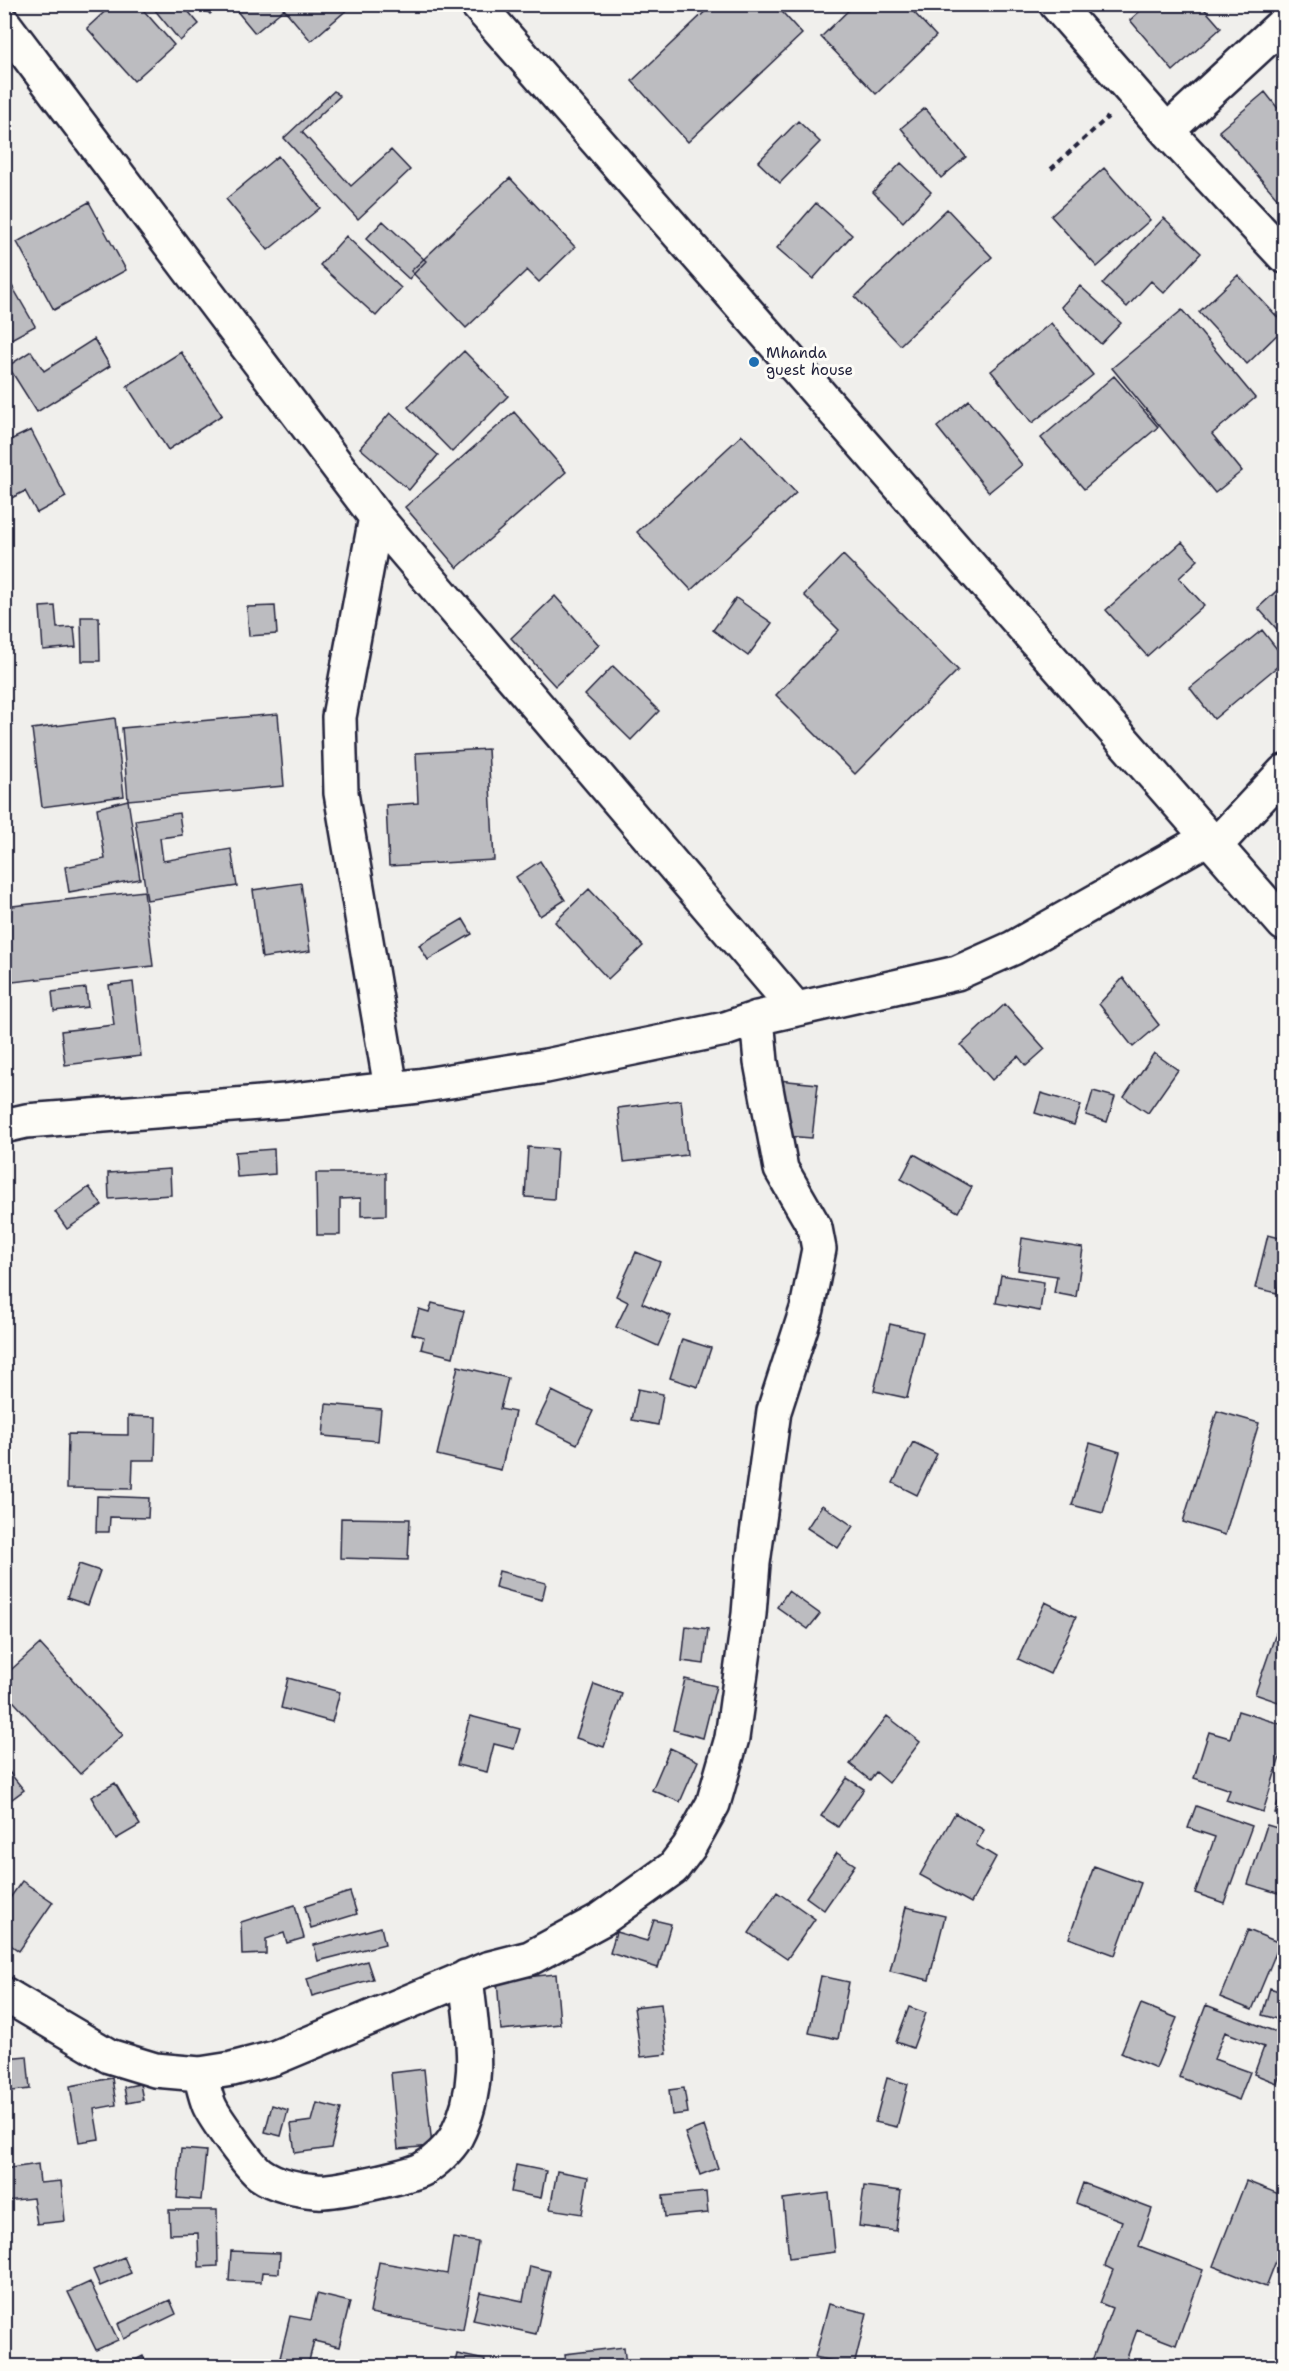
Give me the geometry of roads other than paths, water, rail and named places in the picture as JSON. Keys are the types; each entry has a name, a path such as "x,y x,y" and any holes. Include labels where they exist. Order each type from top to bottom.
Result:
{"street":[{"path":"477,4 1284,924"},
{"path":"1056,4 1167,130 1284,256"},
{"path":"1167,130 1284,23"},
{"path":"4,24 376,517 796,1009"},
{"path":"376,517 339,717 341,793 391,1088"},
{"path":"4,1126 26,1121 285,1101 546,1066 725,1029 757,1018 957,973 1013,948 1211,842 1284,772"},
{"path":"4,1994 109,2056 155,2070 200,2074 232,2069 274,2058 487,1968 530,1958 602,1919 673,1868 689,1848 713,1804 732,1738 774,1411 807,1309 819,1249 815,1228 781,1169 761,1062 757,1018"},
{"path":"200,2074 209,2105 224,2129 260,2174 293,2187 319,2192 386,2180 422,2170 437,2159 455,2139 471,2100 475,2064 466,1977"}],"place":[{"name":"Mhanda guest house","path":"754,362"}]}
